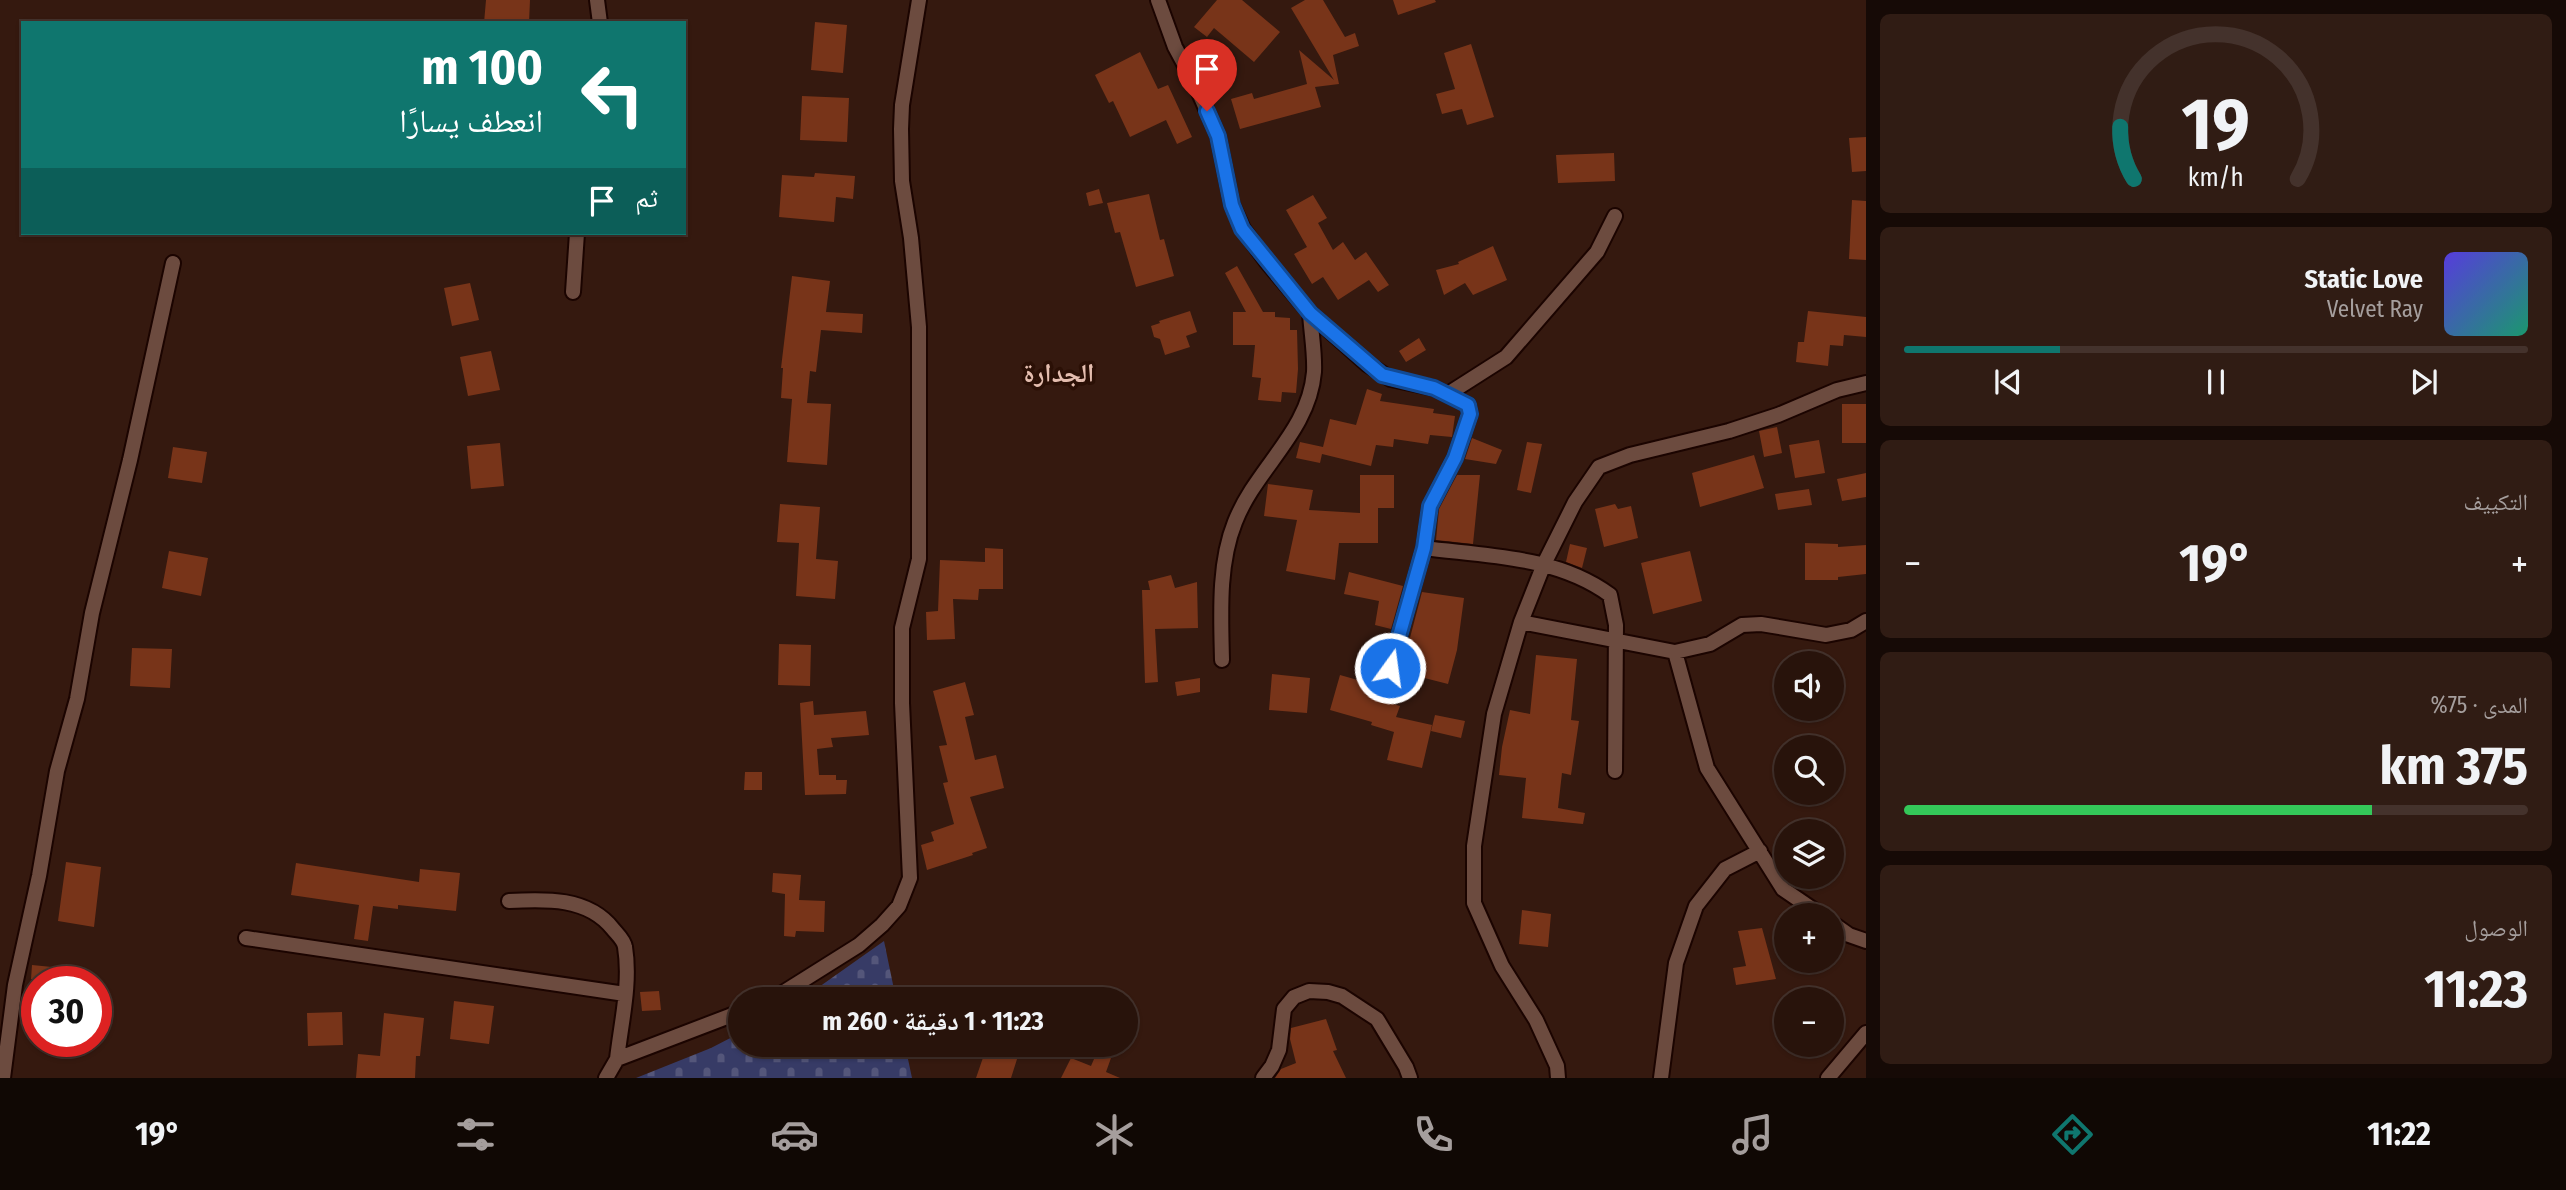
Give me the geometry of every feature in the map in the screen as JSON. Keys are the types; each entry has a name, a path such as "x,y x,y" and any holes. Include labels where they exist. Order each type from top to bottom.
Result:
{"street":[{"path":"597,0 600,21"},
{"path":"792,987 859,945 882,925 899,906 910,878 902,703 902,628 919,559 919,327 911,238 902,181 901,130 902,105 919,0"},
{"path":"1158,0 1175,47 1218,136 1232,205 1242,229 1310,313 1382,375 1448,394 1468,405 1470,414 1455,458 1430,506 1424,548 1390,668"},
{"path":"1448,394 1506,357 1597,252 1615,216"},
{"path":"573,292 577,235"},
{"path":"2,1076 15,985 39,876 57,771 77,699 92,613 131,460 173,263"},
{"path":"1222,660 1221,608 1230,536 1252,489 1289,440 1303,414 1314,372 1310,313"},
{"path":"1558,1078 1557,1066 1536,1020 1502,966 1474,903 1474,846 1494,714 1521,622 1544,564 1575,502 1599,467 1630,455 1737,429 1837,390 1866,383"},
{"path":"1424,548 1544,564 1592,582 1610,595 1616,625 1615,771"},
{"path":"1521,622 1675,652 1710,644 1742,625 1761,624 1826,635 1851,630 1866,621"},
{"path":"1675,652 1707,768 1783,889 1803,903"},
{"path":"1661,1078 1676,962 1696,906 1725,869 1759,851"},
{"path":"509,901 546,899 580,905 608,922 625,944 625,994 617,1059 607,1078"},
{"path":"1844,931 1866,941"},
{"path":"246,939 625,994"},
{"path":"1263,1078 1279,1050 1284,1009 1294,997 1309,991 1342,996 1377,1019 1406,1067 1409,1078"},
{"path":"617,1059 728,1017"},
{"path":"1828,1078 1866,1033"}],"green space":[{"path":"884,941 894,987 819,987"},
{"path":"728,1039 728,1057 908,1057 912,1078 636,1078"}],"building":[{"path":"486,0 530,0 529,21 484,21"},
{"path":"1217,0 1242,0 1280,32 1254,62 1214,28 1207,37 1194,27"},
{"path":"1305,0 1323,0 1345,37 1355,33 1359,46 1333,55 1339,84 1315,87 1321,107 1240,129 1231,99 1252,93 1254,99 1307,84 1299,50 1334,80 1291,8"},
{"path":"1393,0 1435,0 1436,2 1398,15"},
{"path":"815,22 847,25 843,73 811,70"},
{"path":"1471,44 1494,117 1467,125 1462,109 1442,114 1436,94 1455,89 1444,53"},
{"path":"1140,52 1158,89 1168,85 1192,137 1177,144 1166,120 1130,137 1113,101 1109,103 1095,75"},
{"path":"802,96 849,98 847,142 800,140"},
{"path":"1866,137 1866,171 1852,172 1849,138"},
{"path":"1614,153 1615,181 1558,183 1556,155"},
{"path":"815,173 855,176 853,199 836,197 834,222 779,217 782,175 814,177"},
{"path":"1099,189 1103,203 1089,206 1086,193"},
{"path":"1149,194 1160,240 1164,239 1174,276 1136,287 1120,232 1115,233 1107,203"},
{"path":"1313,195 1327,218 1318,223 1333,250 1343,242 1355,260 1366,252 1389,285 1378,292 1369,280 1338,300 1323,277 1312,284 1294,254 1307,247 1286,210"},
{"path":"1852,200 1866,201 1866,260 1849,259"},
{"path":"1493,246 1507,280 1473,295 1465,283 1444,295 1436,270 1459,264 1458,262"},
{"path":"1237,266 1263,312 1275,312 1275,317 1290,318 1290,330 1297,330 1296,393 1282,392 1281,402 1258,400 1261,378 1252,377 1255,345 1233,345 1233,312 1246,312 1225,273"},
{"path":"792,276 830,281 826,312 863,314 862,333 821,330 816,372 810,371 807,403 831,404 827,465 787,462 792,399 781,398 781,368"},
{"path":"470,283 479,320 452,326 444,288"},
{"path":"1190,311 1197,332 1186,336 1190,347 1165,355 1160,339 1154,337 1151,326"},
{"path":"1808,311 1866,317 1866,337 1844,335 1843,346 1830,345 1828,366 1796,362 1798,342 1804,342"},
{"path":"1419,338 1426,350 1406,362 1399,351"},
{"path":"491,351 500,390 468,396 460,357"},
{"path":"1367,389 1382,394 1380,401 1434,409 1433,413 1455,416 1452,437 1430,435 1428,444 1394,439 1393,447 1376,445 1371,466 1322,454 1320,463 1296,458 1300,442 1323,447 1330,419 1356,425"},
{"path":"1842,404 1866,404 1866,443 1842,443"},
{"path":"1777,427 1782,453 1764,457 1759,431"},
{"path":"1472,438 1502,450 1496,464 1465,459"},
{"path":"1819,440 1825,473 1795,478 1789,445"},
{"path":"1527,442 1542,444 1531,493 1517,490"},
{"path":"500,443 504,486 471,489 467,446"},
{"path":"173,447 207,452 202,483 168,478"},
{"path":"1754,455 1764,488 1700,507 1692,473"},
{"path":"1866,473 1866,497 1842,501 1837,479"},
{"path":"1360,475 1394,475 1394,508 1378,508 1378,543 1339,543 1335,580 1286,571 1297,520 1264,516 1268,484 1313,490 1309,510 1360,513"},
{"path":"1457,475 1480,475 1473,544 1436,540 1439,509"},
{"path":"1809,489 1812,505 1778,510 1775,494"},
{"path":"780,504 820,507 816,559 838,561 835,599 796,596 799,543 777,542"},
{"path":"1615,504 1618,509 1631,506 1638,538 1604,547 1595,509"},
{"path":"1805,543 1838,544 1838,547 1866,545 1866,574 1838,577 1838,580 1805,580"},
{"path":"1570,544 1587,548 1582,568 1566,562"},
{"path":"985,548 1003,549 1003,589 979,589 978,600 953,599 955,639 927,640 926,612 938,611 940,560 985,562"},
{"path":"169,551 208,558 201,596 162,588"},
{"path":"1690,551 1702,601 1653,614 1641,563"},
{"path":"1349,572 1403,586 1391,629 1375,625 1379,601 1344,594"},
{"path":"1171,575 1175,588 1197,582 1198,628 1155,629 1158,682 1145,683 1142,590 1150,590 1148,581"},
{"path":"1422,592 1464,598 1457,650 1448,684 1401,672"},
{"path":"779,644 811,645 810,686 778,685"},
{"path":"132,648 172,649 170,688 130,686"},
{"path":"1536,655 1577,659 1571,720 1579,721 1571,775 1562,773 1558,808 1585,813 1583,824 1522,818 1526,778 1499,775 1510,710 1530,714"},
{"path":"1272,674 1310,678 1307,713 1269,710"},
{"path":"1340,675 1379,686 1376,699 1400,706 1396,717 1432,725 1422,768 1387,760 1394,732 1371,725 1372,722 1330,710"},
{"path":"1200,678 1200,692 1177,696 1175,682"},
{"path":"965,682 974,715 965,717 975,760 996,755 1004,788 970,797 987,848 927,870 921,845 934,841 931,832 954,824 943,783 948,782 939,746 947,745 933,691"},
{"path":"813,701 814,715 866,711 869,735 831,738 833,747 817,749 819,775 836,775 836,780 847,780 846,794 805,795 800,703"},
{"path":"1435,715 1465,721 1461,738 1431,731"},
{"path":"745,772 762,772 762,790 744,790"},
{"path":"66,862 101,867 94,927 58,921"},
{"path":"296,863 419,882 420,869 460,873 456,911 398,905 398,909 373,906 368,941 354,939 359,905 291,895"},
{"path":"773,873 801,875 799,900 825,901 824,932 796,931 795,937 784,936 785,894 772,892"},
{"path":"1522,910 1551,914 1548,947 1519,944"},
{"path":"1762,928 1776,979 1736,985 1733,968 1746,966 1738,931"},
{"path":"659,991 661,1010 642,1011 640,992"},
{"path":"454,1001 494,1006 489,1044 450,1039"},
{"path":"342,1012 343,1045 308,1046 307,1013"},
{"path":"384,1013 424,1018 420,1056 416,1056 415,1078 356,1078 358,1054 380,1056"},
{"path":"1326,1019 1337,1050 1333,1051 1346,1078 1275,1078 1281,1069 1296,1063 1290,1039 1291,1028"},
{"path":"983,1057 1018,1057 1011,1078 976,1078"},
{"path":"1095,1057 1109,1057 1111,1058 1106,1072 1120,1078 1061,1078 1071,1058 1091,1066"}],"district":[{"name":"الجدارة","path":"1059,373"}],"route":[{"path":"1207,111 1218,136 1232,205 1242,229 1310,313 1367,365 1382,375 1434,388 1468,405 1469,408 1468,423 1455,458 1430,506 1424,548 1390,668"}]}
